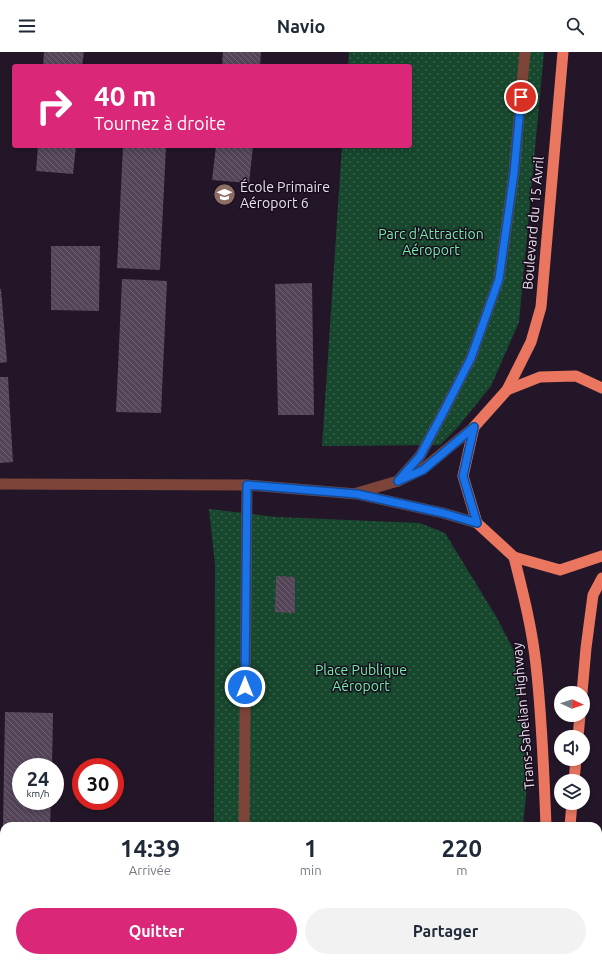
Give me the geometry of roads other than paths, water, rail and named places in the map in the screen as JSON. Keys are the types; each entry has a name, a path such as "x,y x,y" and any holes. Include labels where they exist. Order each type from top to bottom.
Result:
{"highway":[{"name":"Boulevard du 15 Avril","path":"507,390 531,342 541,307 563,52"},
{"path":"602,388 576,376 540,377 507,390 474,427 463,476 477,523 514,558 560,570 602,556"},
{"name":"Trans-Sahelian Highway","path":"514,558 525,600 536,664 542,736 546,822"},
{"path":"583,686 586,648 594,595 602,578"},
{"path":"570,822 571,810"}],"street":[{"path":"398,481 420,456 471,358 499,279 514,173 525,52"},
{"path":"357,494 398,481 423,470 474,427"},
{"path":"0,484 247,485 357,494 443,513 477,523"},
{"path":"244,822 247,485"}],"place":[{"name":"École Primaire Aéroport 6","path":"224,195"}],"park label":[{"name":"Parc d'Attraction Aéroport","path":"431,242"},
{"name":"Place Publique Aéroport","path":"361,678"}]}
